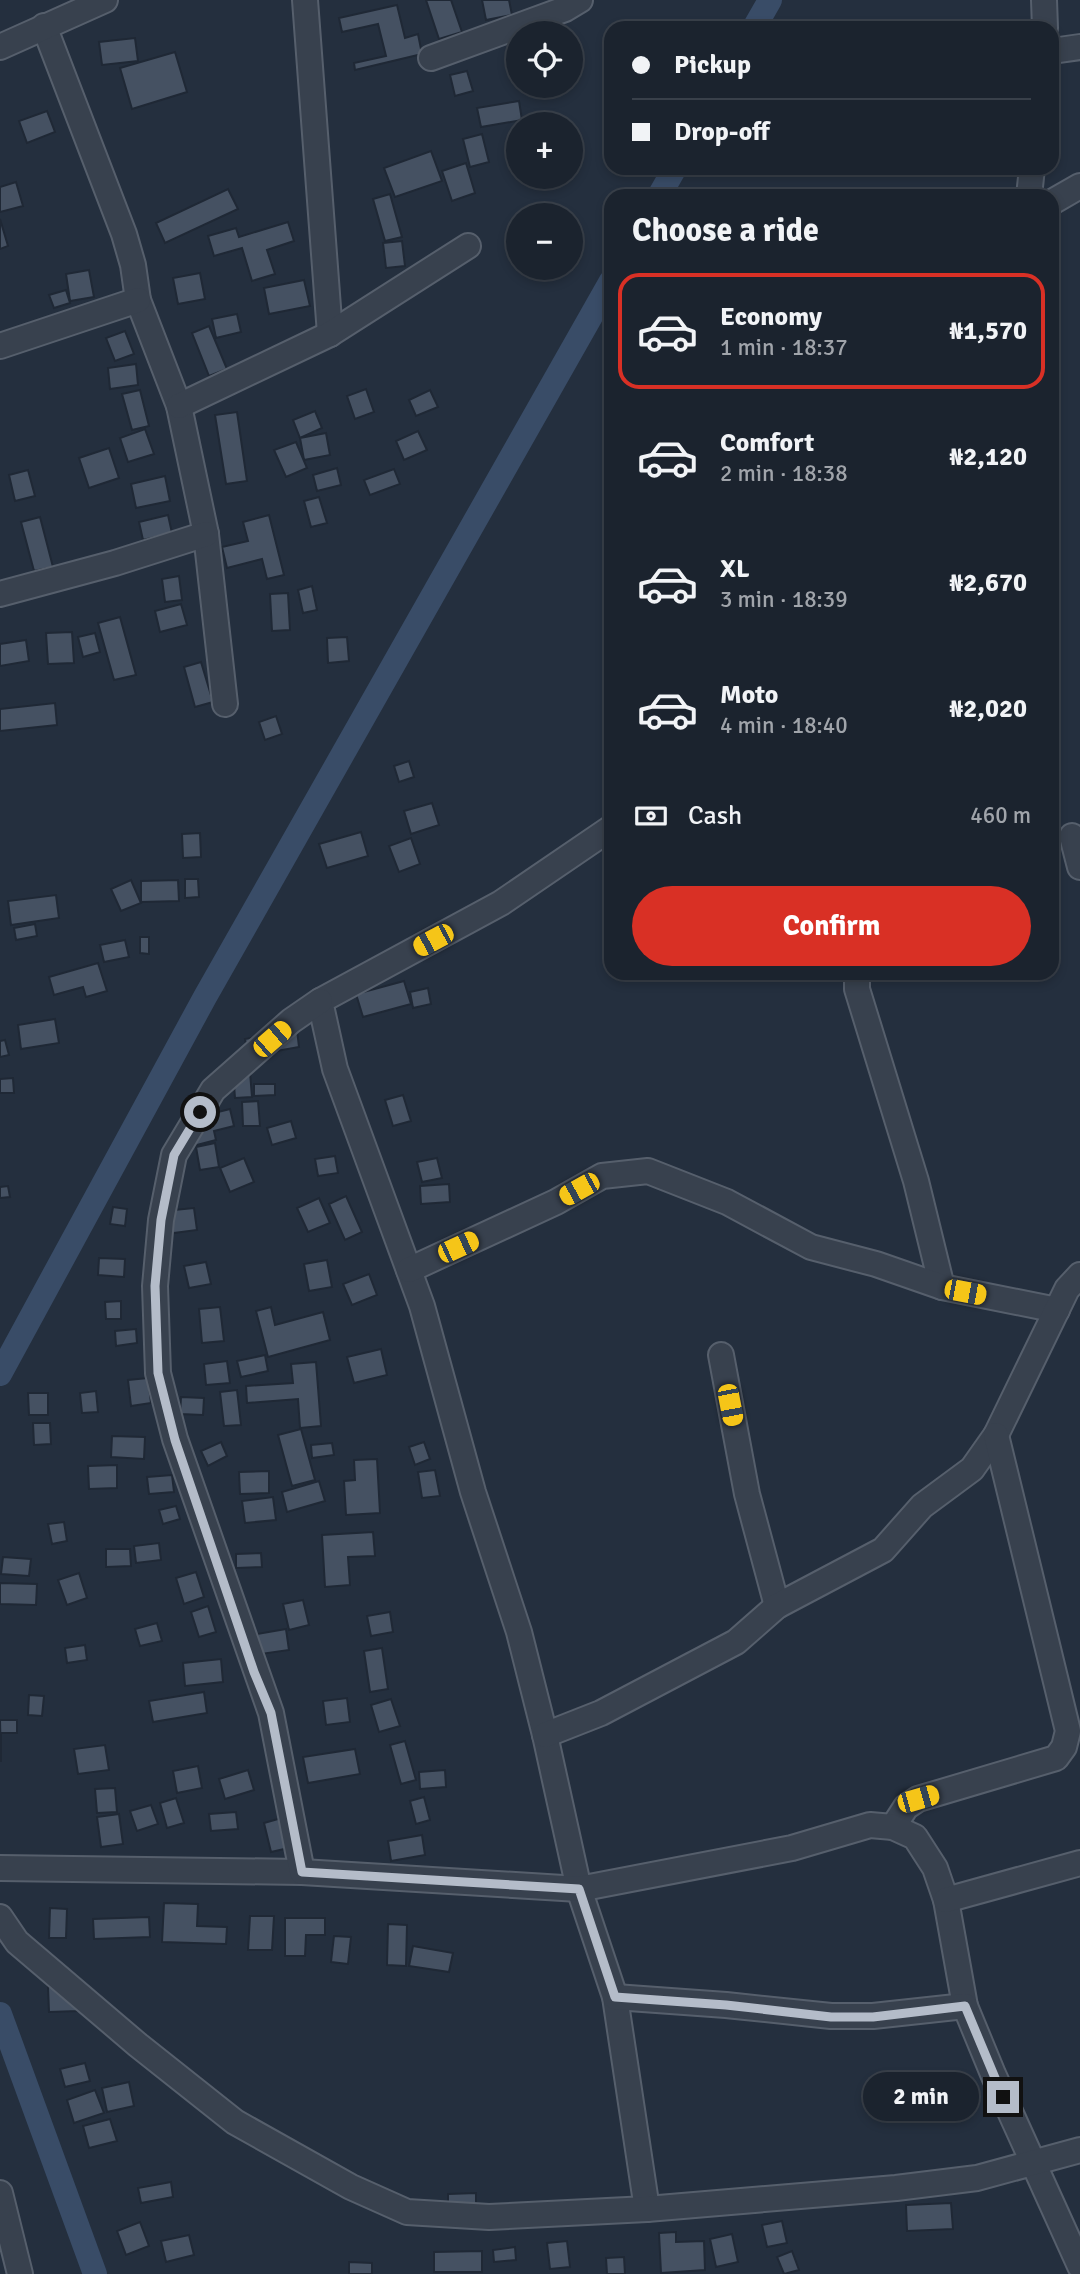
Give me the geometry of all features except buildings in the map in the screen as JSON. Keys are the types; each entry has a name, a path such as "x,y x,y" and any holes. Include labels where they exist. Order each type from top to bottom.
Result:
{"street":[{"path":"0,47 105,0"},
{"path":"304,0 330,334"},
{"path":"431,58 565,9 580,0"},
{"path":"1044,0 1045,21"},
{"path":"44,26 124,234 133,265 138,300 178,406 206,534 225,704"},
{"path":"1059,50 1080,47"},
{"path":"1059,198 1080,186"},
{"path":"178,406 330,334 468,246"},
{"path":"0,346 138,300"},
{"path":"0,594 115,563 206,534"},
{"path":"302,1872 271,1713 254,1672 175,1440 158,1373 155,1286 161,1220 174,1155 213,1090 291,1021 320,1001 501,903 604,833"},
{"path":"1068,838 1080,867"},
{"path":"857,980 857,989 916,1181 942,1287"},
{"path":"320,1001 335,1069 422,1306 472,1492 519,1632 579,1889 615,1997 646,2209"},
{"path":"409,1270 556,1202 601,1176 648,1171 727,1202 811,1247 876,1264 942,1287 1057,1310"},
{"path":"545,1735 601,1713 736,1643 777,1606 883,1550 922,1506 972,1469 996,1436 1067,1289 1080,1275"},
{"path":"721,1355 747,1494 777,1606"},
{"path":"893,1827 906,1807 918,1799 1056,1758 1066,1739 1068,1731 996,1436"},
{"path":"0,1868 302,1872 579,1889 792,1848 870,1825 893,1827 915,1837 935,1868 946,1900 965,2006 1080,2266"},
{"path":"946,1900 1080,1863"},
{"path":"0,1917 17,1942 138,2045 235,2122 351,2187 407,2212 489,2217 646,2209 909,2187 977,2178 1080,2150"},
{"path":"615,1997 726,2005 831,2017 873,2017 965,2006"},
{"path":"0,2193 20,2274"}],"waterway":[{"path":"758,21 770,0"},
{"path":"663,189 671,175"},
{"path":"0,1374 205,997 604,293"},
{"path":"0,2014 95,2274"}],"route":[{"path":"200,1112 174,1155 161,1220 155,1286 158,1373 175,1440 254,1672 271,1713 302,1872 579,1889 615,1997 726,2005 831,2017 873,2017 965,2006 1003,2097"}]}
